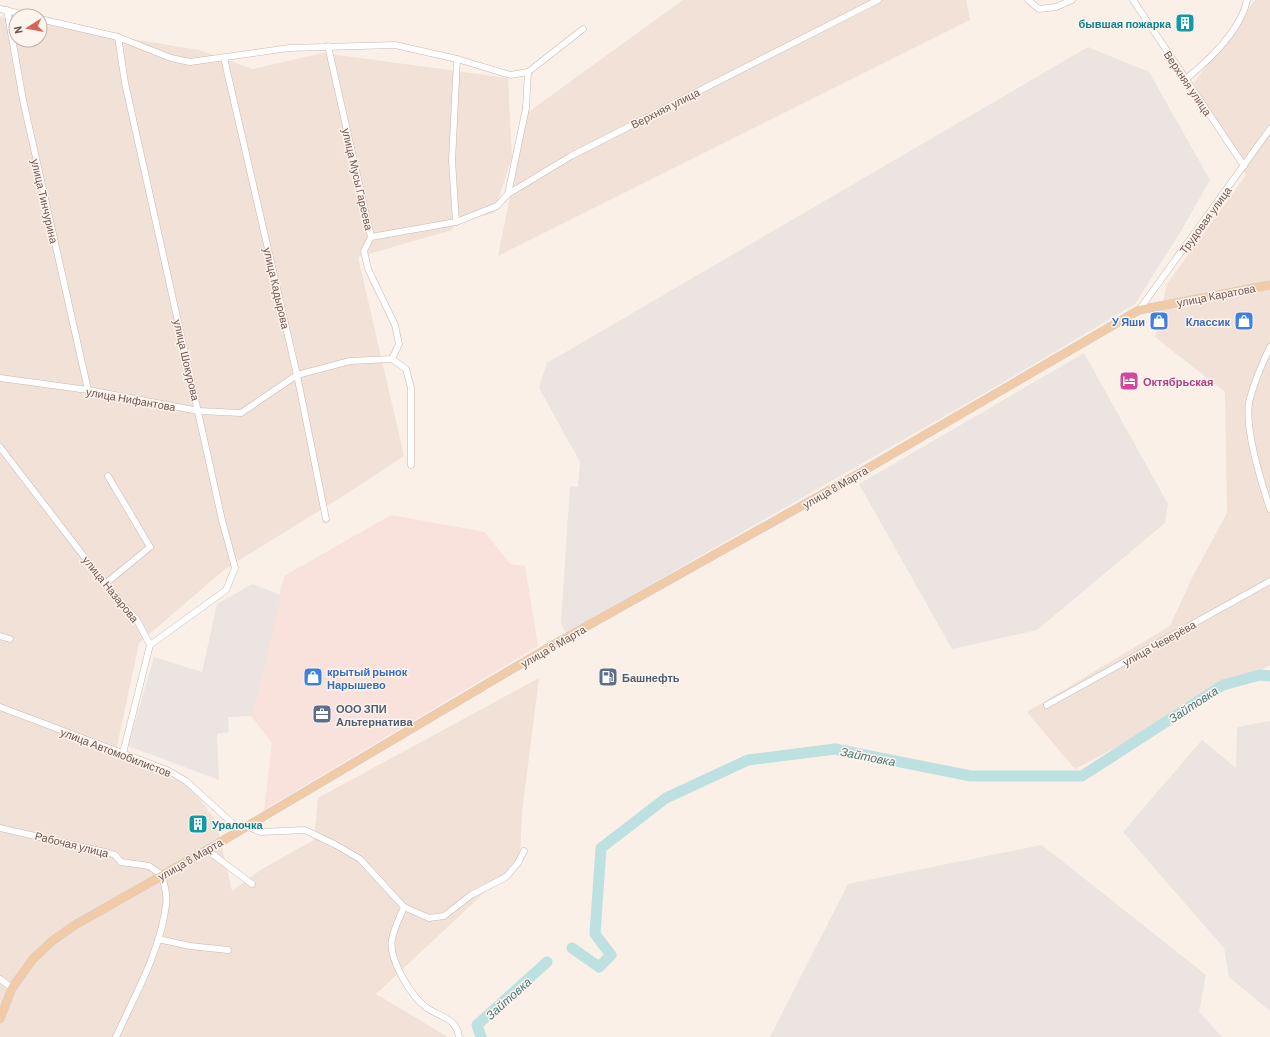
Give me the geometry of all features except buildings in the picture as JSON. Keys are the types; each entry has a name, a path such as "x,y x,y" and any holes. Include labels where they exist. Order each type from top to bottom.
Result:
{"main road":[{"name":"улица Каратова","path":"1139,310 1270,285"},
{"name":"улица 8 Марта","path":"0,1018 12,988 33,959 52,941 75,925 207,850 546,649 846,481 1139,310"}],"street":[{"name":"Верхняя улица","path":"371,237 456,222 497,206 508,194 571,156 878,0"},
{"path":"1028,0 1039,9 1056,7 1072,0"},
{"name":"Верхняя улица","path":"1133,0 1244,166"},
{"path":"1186,79 1205,63 1224,42 1245,9 1247,0"},
{"path":"0,9 7,10"},
{"name":"улица Тинчурина","path":"7,10 23,100 88,390"},
{"path":"48,20 118,37 171,58 190,62 289,48 395,45 457,59 510,75 528,72 583,29"},
{"name":"улица Шокурова","path":"118,37 126,90 222,520 235,568 226,590 150,645"},
{"name":"улица Мусы Гареева","path":"328,46 371,237 364,251 368,269 395,325 399,344 392,359"},
{"name":"улица Кадырова","path":"224,58 297,375 326,519"},
{"path":"456,222 452,161 457,59"},
{"path":"508,194 526,108 528,72"},
{"name":"Трудовая улица","path":"1139,310 1270,129"},
{"path":"1270,348 1250,402 1248,420 1262,485 1270,509"},
{"path":"392,359 406,369 411,388 411,465"},
{"name":"улица Нифантова","path":"0,378 88,390 198,411 241,413 297,375 350,361 392,359"},
{"name":"улица Назарова","path":"0,447 105,584 137,620 150,645"},
{"path":"105,584 150,546 108,476"},
{"name":"улица Чеверёва","path":"1047,705 1270,581"},
{"path":"0,636 10,639"},
{"path":"123,753 150,645"},
{"name":"улица Автомобилистов","path":"0,707 167,770 186,781 243,828"},
{"name":"Рабочая улица","path":"0,828 109,853 115,855 121,862 149,866 162,875"},
{"path":"243,828 261,832 293,829 305,830 360,859 404,907 429,918 444,916 471,895 506,877 518,863 524,852"},
{"path":"207,850 252,884"},
{"path":"116,1037 148,969 158,939 166,905 162,875"},
{"path":"404,907 392,938 391,953 416,998 427,1008 452,1022 458,1029 459,1037"},
{"path":"158,939 190,946 228,950"},
{"path":"0,979 12,988"}],"shaded area":[{"path":"683,0 966,0 970,20 498,256 527,113"},
{"path":"1255,0 1270,0 1270,665 1075,769 1027,712 1170,626 1193,576 1227,513 1225,392 1155,337 1167,284 1246,175 1194,83"},
{"path":"0,17 8,18 8,48 48,48 48,25 199,50 253,69 323,53 508,78 512,157 494,213 457,222 452,230 358,257 404,456 340,498 225,569 139,643 115,756 172,779 186,781 216,821 232,891 262,869 314,840 318,798 539,678 522,812 520,859 376,994 448,1037 0,1037"},
{"path":"1088,47 1149,72 1210,180 1181,231 1135,304 997,386 566,633 561,624 570,486 578,487 580,462 539,388 547,363"},
{"path":"1084,353 1168,504 1165,523 1037,630 952,649 859,484"},
{"path":"391,515 485,532 510,564 525,566 538,646 264,810 272,743 251,716 284,576"},
{"path":"252,584 281,595 253,713 251,716 228,717 229,732 217,734 219,780 128,746 154,657 202,672 217,604"},
{"path":"1270,721 1270,1011 1229,977 1224,948 1123,832 1202,740 1236,768 1237,727"},
{"path":"1042,845 1206,975 1199,1012 1222,1037 770,1037 848,884"}],"waterway":[{"name":"Зайтовка","path":"572,948 599,967 611,955 595,934 601,848 666,798 748,760 835,749 971,776 1082,776 1223,685 1260,675 1270,676"},
{"name":"Зайтовка","path":"481,1037 477,1025 547,962"}],"place":[{"name":"бывшая пожарка","path":"1185,23"},
{"name":"У Яши","path":"1159,321"},
{"name":"Классик","path":"1244,321"},
{"name":"Октябрьская","path":"1129,381"},
{"name":"крытый рынок Нарышево","path":"313,677"},
{"name":"Башнефть","path":"608,677"},
{"name":"ООО ЗПИ Альтернатива","path":"322,714"},
{"name":"Уралочка","path":"198,824"}]}
